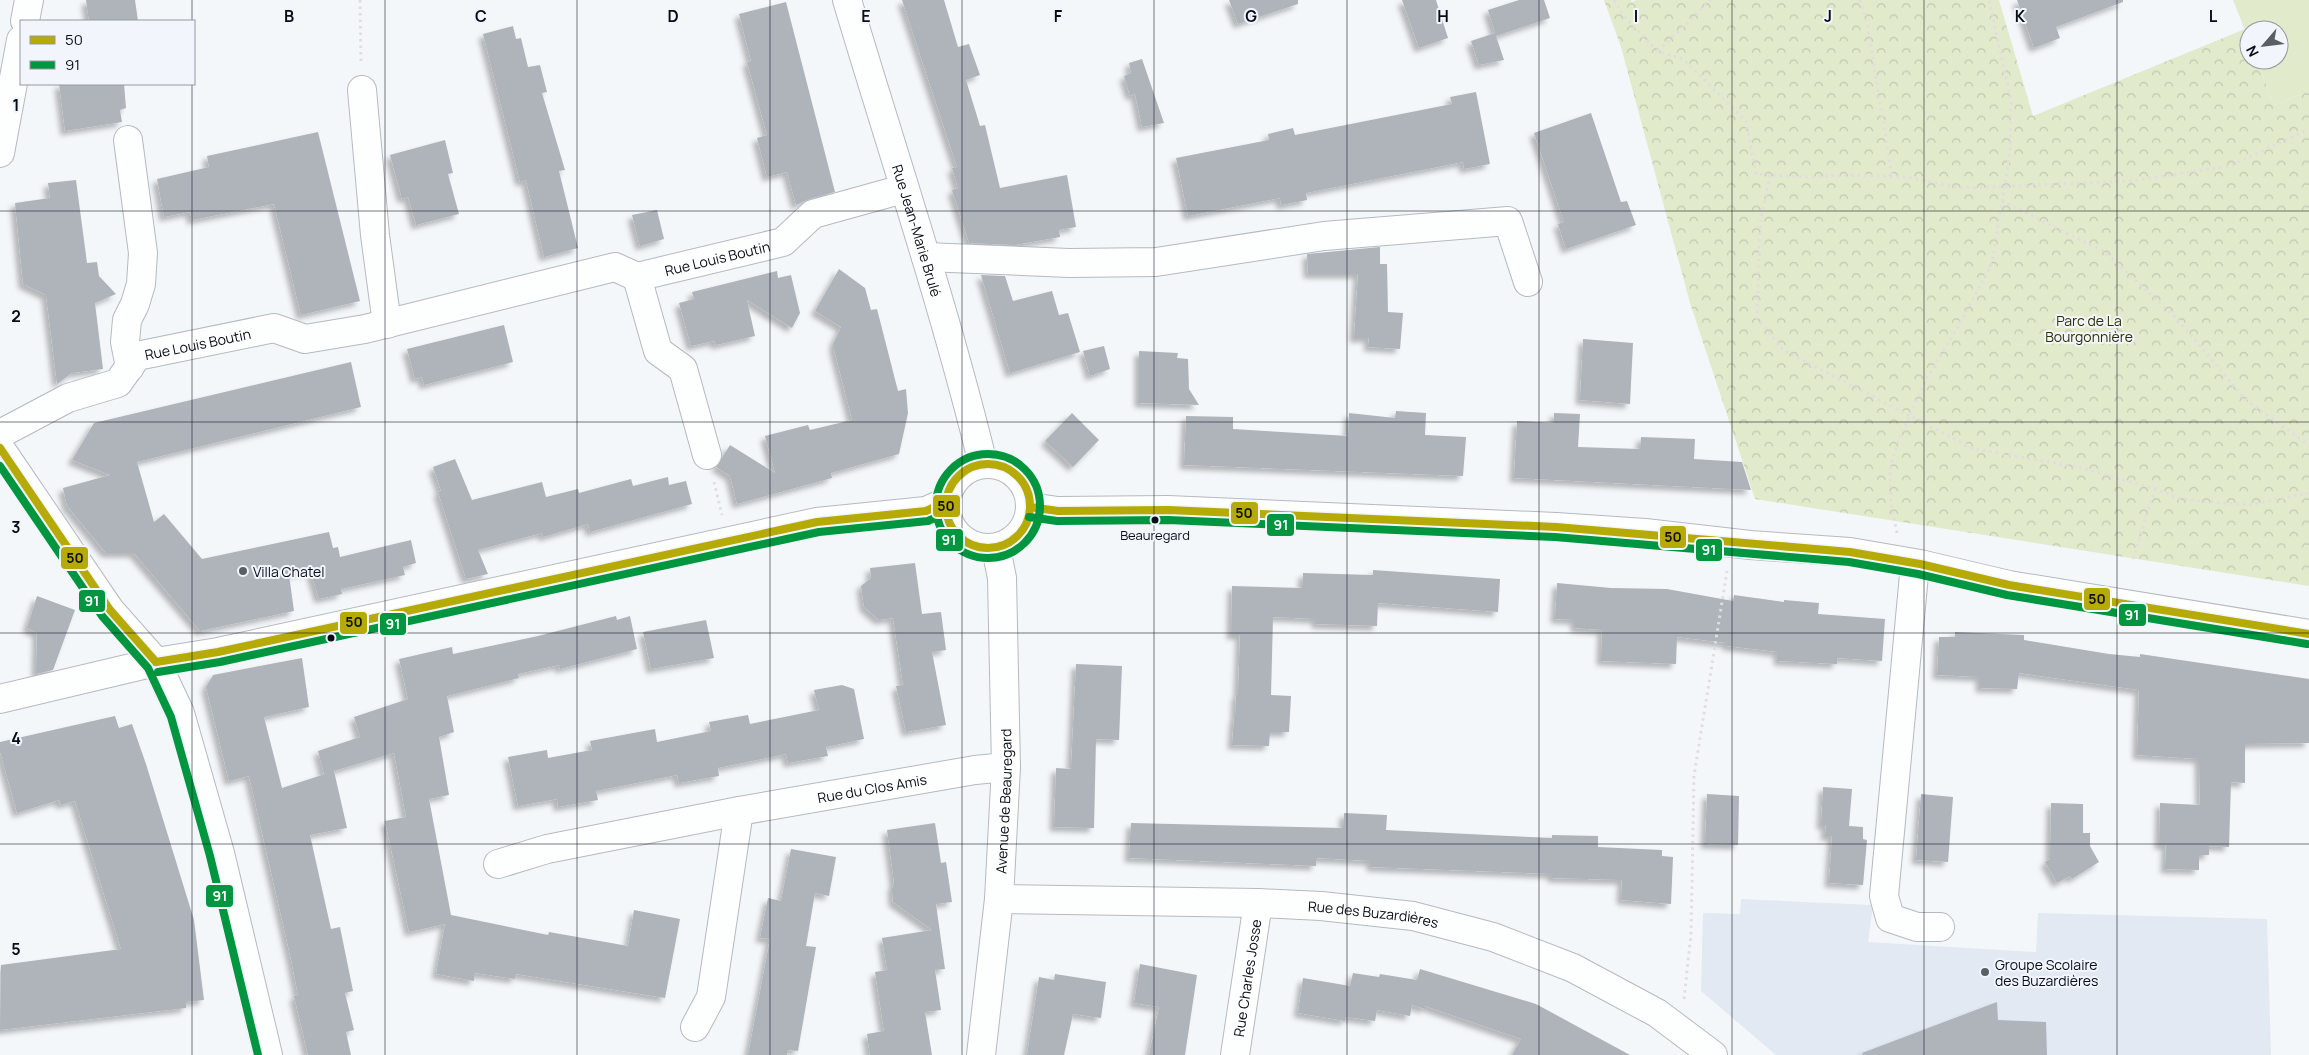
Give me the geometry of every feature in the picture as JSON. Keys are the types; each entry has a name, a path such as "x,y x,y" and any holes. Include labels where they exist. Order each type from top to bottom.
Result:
{"street":[{"path":"25,20 29,0"},
{"name":"Rue Jean-Marie Brulé","path":"847,0 903,189 926,257 983,464"},
{"path":"0,153 20,45"},
{"path":"362,90 375,235 387,324"},
{"path":"128,140 143,253 141,284 135,304 127,320 125,342 130,367"},
{"name":"Rue Louis Boutin","path":"0,434 68,398 118,383 137,356 274,328 304,339 387,324 614,267 638,277 783,242 813,214 903,189"},
{"path":"926,257 1070,263 1156,262 1324,236 1508,221 1528,282"},
{"path":"638,277 658,351 683,369 710,467"},
{"path":"0,448 110,610 156,662 180,713 218,844 268,1055"},
{"path":"983,464 997,465 1010,470 1021,480 1028,493 1030,507 1028,521 1020,534 1009,543 996,548 977,546 960,537 952,527 947,515 946,502 950,489 958,477 969,468 983,464"},
{"path":"0,699 156,662 218,652 817,522 926,510 946,502"},
{"path":"1030,507 1058,511 1168,510 1517,525 1645,533 1850,552 1907,562 2009,585 2309,634"},
{"name":"Avenue de Beauregard","path":"981,1055 999,899 1006,767 1002,578 996,548"},
{"path":"1907,562 1884,896 1890,918 1916,927 1940,927"},
{"name":"Rue du Clos Amis","path":"498,864 547,849 739,811 982,769 1006,767"},
{"path":"695,1027 710,997 739,811"},
{"name":"Rue des Buzardières","path":"999,899 1258,902 1321,906 1413,916 1493,937 1574,968 1624,994 1680,1029 1713,1055"},
{"name":"Rue Charles Josse","path":"1235,1055 1258,902"}],"path":[{"path":"360,0 362,90"},
{"path":"1614,0 1625,17 1657,51 1683,59 1746,122 1756,174 1802,178 1853,175 1892,177 1962,188 2131,182 2230,166 2309,129"},
{"path":"1657,51 1711,0"},
{"path":"1860,0 1868,22 1892,177"},
{"path":"1907,562 1899,540 1891,504 1890,469 1898,441 1927,378 1964,318 1992,263 2010,152 2011,101 1989,0"},
{"path":"1770,175 1760,224 1757,318 1783,350 1974,448 2078,467 2155,489 2181,500 2249,505 2309,493"},
{"path":"2002,201 2105,252 2177,319 2246,400 2309,445"},
{"path":"710,467 729,541"},
{"path":"2133,558 2155,489"},
{"path":"1680,1029 1691,934 1694,776 1732,542"}],"shaded area":[{"name":"Groupe Scolaire des Buzardières","path":"1741,899 1873,905 1868,942 2036,952 2038,913 2267,919 2271,1055 1776,1055 1701,991 1703,913 1740,914"}],"green space":[{"name":"Parc de La Bourgonnière","path":"1604,0 1631,0 1632,2 1636,0 1999,0 2033,116 2239,31 2239,70 2261,70 2274,105 2309,91 2309,586 1755,499 1690,303 1621,47"},
{"path":"2233,0 2309,0 2309,91 2274,105 2261,70 2289,70 2289,20 2241,20"}],"building":[{"path":"86,0 135,0 138,20 89,20"},
{"path":"902,0 944,0 958,47 969,44 980,75 966,80 980,126 985,125 1000,188 1067,175 1076,227 1059,230 1060,237 1015,245 969,243 952,190 958,188 952,168 957,167"},
{"path":"1229,0 1298,0 1298,4 1238,24"},
{"path":"1402,0 1436,0 1448,38 1419,48"},
{"path":"1519,0 1544,0 1550,18 1496,36 1504,60 1479,65 1471,41 1495,33 1488,10"},
{"path":"2017,0 2123,0 2123,2 2056,27 2060,38 2034,48"},
{"path":"786,2 835,192 809,199 796,205 787,172 767,177 757,138 767,135 747,62 751,61 739,14"},
{"path":"513,26 516,39 521,38 528,67 540,65 547,92 542,93 565,170 559,171 578,248 544,257 526,180 520,182 483,34"},
{"path":"1142,59 1164,123 1142,127 1135,94 1130,96 1124,76 1131,73 1129,63"},
{"path":"59,85 124,85 126,108 120,110 122,122 65,131"},
{"path":"1476,92 1490,164 1464,169 1463,162 1306,193 1307,200 1281,205 1280,198 1188,216 1176,158 1269,140 1268,134 1293,128 1295,135 1452,104 1450,97"},
{"path":"1591,113 1621,202 1627,201 1636,225 1566,249 1558,224 1564,222 1534,133"},
{"path":"318,132 360,301 301,315 274,204 192,220 190,212 164,217 157,179 209,167 207,156"},
{"path":"445,140 453,173 448,174 459,214 416,225 408,197 402,199 390,155"},
{"path":"76,180 87,263 97,262 99,276 116,294 95,303 103,369 72,373 57,384 46,295 23,284 15,203 50,198 48,183"},
{"path":"657,210 664,239 640,246 632,215"},
{"path":"1380,247 1380,264 1387,264 1388,312 1403,313 1400,349 1368,347 1369,338 1354,338 1358,274 1308,274 1307,254"},
{"path":"839,269 865,288 871,310 877,309 898,391 906,389 908,413 899,454 831,473 832,478 737,504 730,476 716,467 730,445 775,473 765,436 808,425 810,430 852,420 834,349 834,342 841,327 815,311"},
{"path":"777,271 778,278 791,275 800,313 792,328 747,300 755,336 716,345 714,341 691,346 679,303 694,299 692,292"},
{"path":"981,275 1005,276 1013,301 1052,291 1059,315 1068,313 1080,352 1010,373"},
{"path":"504,325 513,362 424,385 422,377 415,379 407,349"},
{"path":"1583,339 1633,343 1630,404 1580,400"},
{"path":"1104,346 1110,369 1090,376 1083,351"},
{"path":"1139,351 1178,353 1177,358 1188,359 1189,389 1199,405 1139,403"},
{"path":"351,362 361,407 137,462 154,522 164,514 202,559 329,532 333,548 338,547 340,557 411,540 416,563 403,567 405,575 341,589 342,594 319,599 310,570 289,575 294,611 200,631 134,553 106,553 67,506 63,488 110,475 72,460 94,423"},
{"path":"1396,411 1426,413 1425,435 1466,437 1463,476 1184,465 1186,416 1233,417 1233,429 1348,436 1349,413 1395,418"},
{"path":"1072,413 1099,440 1073,467 1045,441"},
{"path":"1554,413 1580,414 1578,447 1640,449 1641,437 1695,439 1694,459 1742,462 1751,490 1514,478 1517,421 1554,423"},
{"path":"455,459 472,500 542,482 546,497 578,489 579,493 631,479 633,486 668,477 669,485 686,481 692,504 590,532 588,524 543,537 542,533 478,550 488,574 466,579 438,492 441,491 433,467"},
{"path":"915,563 922,614 941,612 946,650 932,652 946,725 906,732 896,686 903,685 893,618 879,620 864,607 861,586 871,578 870,568"},
{"path":"1373,570 1500,579 1498,612 1378,603 1377,626 1316,624 1316,619 1273,617 1271,695 1291,696 1289,732 1270,732 1269,746 1232,745 1236,694 1238,695 1240,635 1231,635 1232,586 1302,588 1303,573 1373,575"},
{"path":"1557,583 1611,588 1667,589 1733,601 1734,595 1784,602 1784,600 1819,603 1818,614 1885,619 1882,661 1837,658 1837,664 1778,661 1778,652 1727,646 1727,643 1677,637 1676,664 1601,661 1602,630 1575,628 1575,620 1555,619"},
{"path":"37,596 75,610 53,670 36,674 37,633 27,628"},
{"path":"616,616 617,620 630,616 637,649 560,669 559,665 518,674 519,678 447,696 454,732 439,737 449,795 429,799 451,915 548,935 549,932 628,946 634,910 680,919 665,998 516,974 515,979 475,973 474,981 436,974 445,924 409,932 385,821 406,817 394,753 334,771 347,828 310,835 331,929 340,927 353,991 345,993 354,1030 346,1032 351,1055 308,1055 294,996 298,995 291,959 249,776 229,781 206,687 213,675 302,658 309,707 264,717 282,788 328,773 324,774 318,751 360,737 354,717 408,699 399,659 452,647 453,654 538,636"},
{"path":"706,620 714,658 651,669 643,632"},
{"path":"1955,632 2024,635 2024,640 2109,654 2140,657 2140,654 2309,679 2309,743 2245,744 2245,783 2231,782 2229,847 2209,846 2209,855 2199,855 2199,870 2165,869 2166,845 2159,845 2160,803 2200,805 2199,759 2137,755 2139,690 2019,673 2017,689 1980,688 1980,677 1937,675 1939,637 1955,637"},
{"path":"1076,664 1122,666 1119,740 1096,739 1094,828 1054,827 1056,768 1071,769"},
{"path":"842,685 854,689 864,739 826,747 828,756 788,763 786,754 718,768 719,776 679,783 677,775 596,791 598,800 558,807 557,799 518,806 508,757 547,750 548,758 592,750 590,741 655,729 657,742 711,731 709,722 748,715 750,724 819,710 814,690"},
{"path":"115,716 119,728 132,724 146,764 194,920 204,1000 186,1002 186,1008 0,1030 1,965 121,949 75,801 61,805 59,800 17,813 0,752 0,742"},
{"path":"1823,787 1852,789 1849,826 1863,827 1863,839 1867,840 1863,885 1829,883 1832,836 1825,836 1826,825 1821,825"},
{"path":"1707,794 1739,796 1738,845 1705,844"},
{"path":"1921,794 1953,797 1948,862 1916,860"},
{"path":"2051,803 2083,804 2083,833 2090,833 2090,846 2099,862 2072,879 2070,876 2057,883 2045,862 2050,859"},
{"path":"1344,813 1387,815 1386,830 1552,838 1552,835 1598,836 1598,847 1662,850 1662,856 1673,857 1671,904 1621,900 1622,880 1552,878 1552,874 1371,867 1371,861 1316,858 1316,866 1129,858 1131,823 1343,828"},
{"path":"935,823 941,863 946,862 952,902 936,904 945,969 935,970 941,1010 925,1012 932,1055 870,1055 867,1034 884,1031 875,972 887,970 882,938 932,930 893,902 892,889 894,882 887,830"},
{"path":"791,849 836,857 829,896 815,893 806,946 816,947 798,1051 788,1050 787,1055 748,1055 770,939 760,938 768,898 781,901"},
{"path":"1140,964 1197,975 1185,1055 1149,1055 1159,1007 1134,1003"},
{"path":"1420,969 1536,1004 1630,1055 1512,1055 1521,1039 1425,1006 1425,1009 1412,1005 1410,1016 1377,1010 1375,1021 1346,1017 1345,1021 1298,1013 1303,978 1350,986 1353,973 1379,977 1380,974 1417,980"},
{"path":"1055,974 1106,982 1101,1018 1073,1014 1064,1055 1027,1055 1039,977 1054,980"},
{"path":"1997,1002 1998,1020 2046,1022 2047,1055 1863,1055 1862,1053"}],"transit line":[{"name":"50","path":"0,448 110,610 156,662"},
{"name":"91","path":"988,454 1008,458 1025,469 1036,486 1040,506 1036,526 1025,543 1008,554 988,558 968,554 951,543 940,526 936,506 940,486 951,469 968,458 988,454"},
{"name":"50","path":"988,464 1004,467 1023,483 1027,490 1030,506 1027,522 1011,541 1004,545 988,548 972,545 953,529 949,522 946,506 949,490 965,471 972,467 988,464"},
{"name":"91","path":"0,466 102,616 148,668 171,717 210,856 258,1055"},
{"name":"50","path":"156,662 218,652 817,522 926,511 946,502"},
{"name":"50","path":"1030,507 1058,511 1168,510 1556,527 1850,552 1920,564 2009,585 2309,634"},
{"name":"91","path":"158,672 220,662 819,532 928,521 950,511"},
{"name":"91","path":"1029,517 1057,521 1168,520 1555,537 1849,562 1918,574 2007,595 2307,644"}],"place":[{"name":"Beauregard","path":"1155,520"},
{"name":"Villa Chatel","path":"243,571"},
{"name":"Groupe Scolaire des Buzardières","path":"1985,972"}]}
